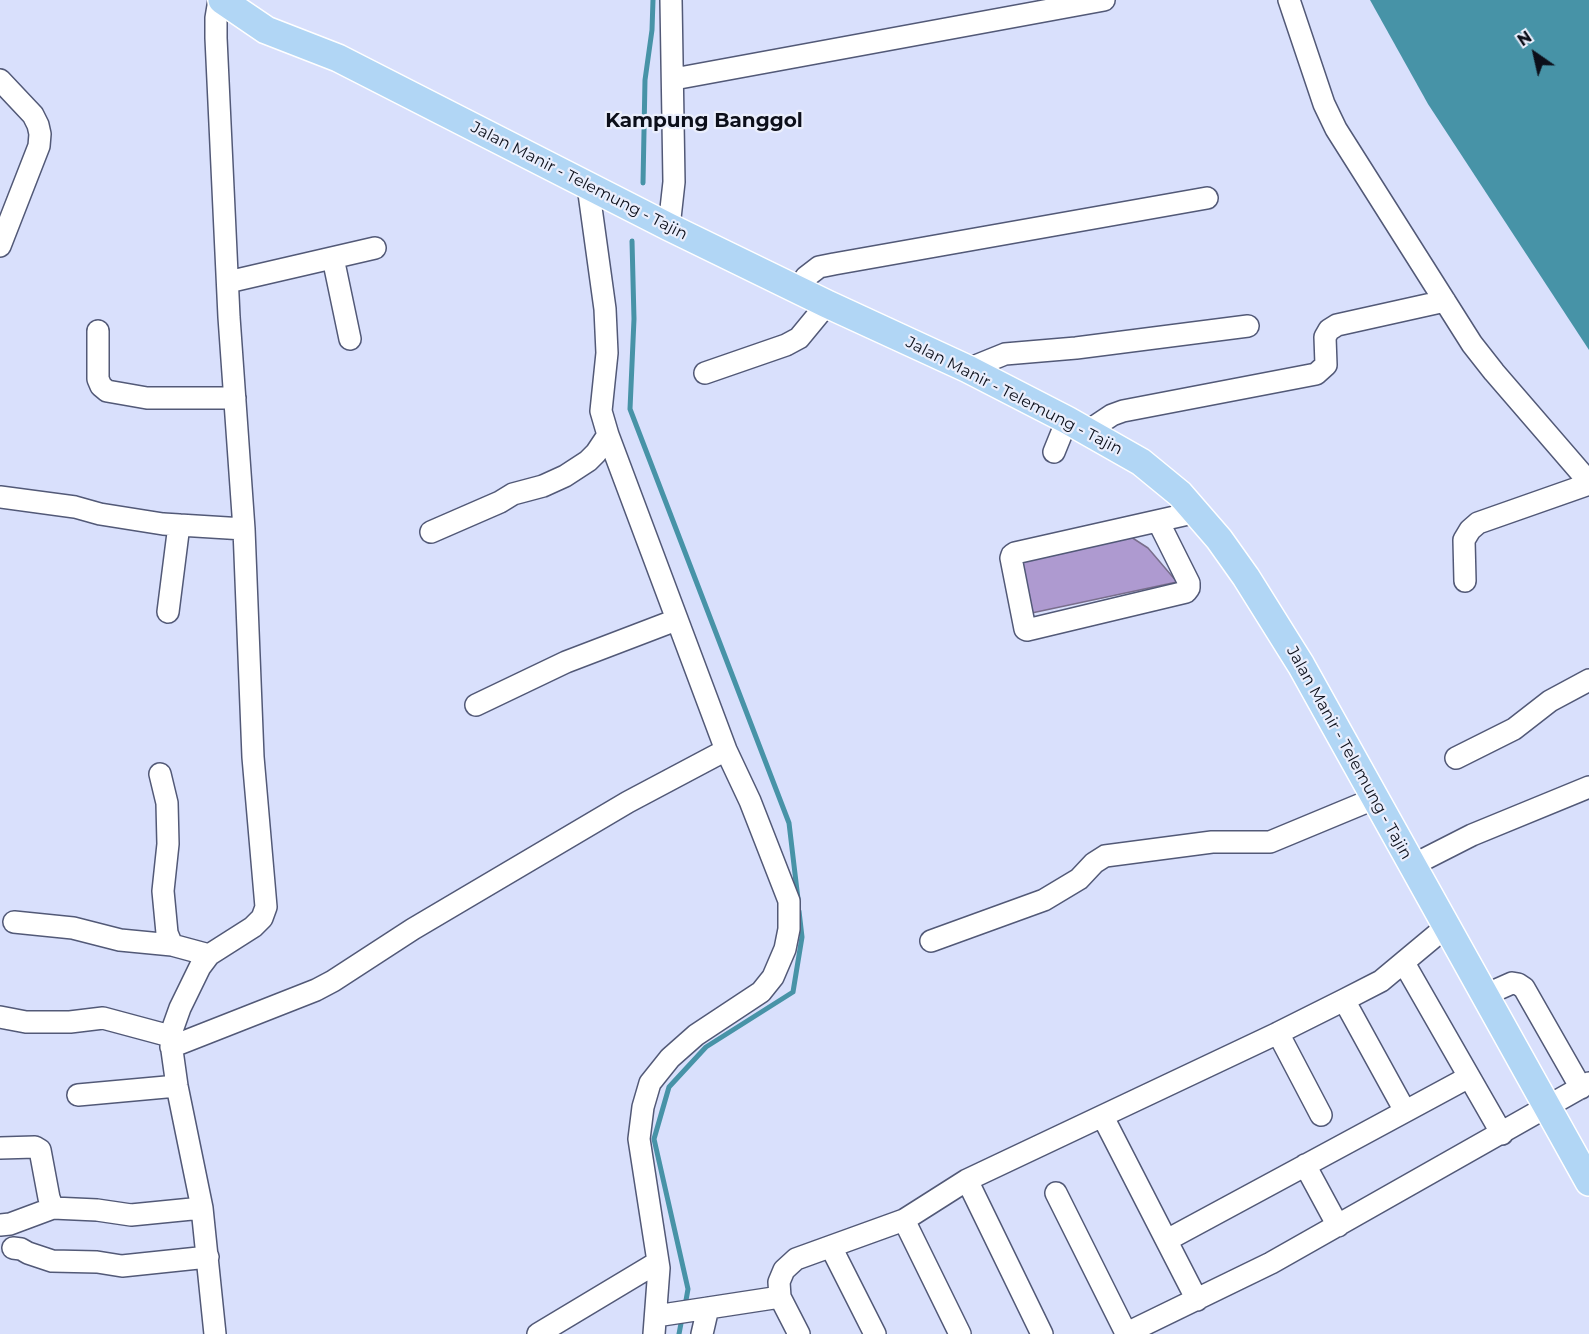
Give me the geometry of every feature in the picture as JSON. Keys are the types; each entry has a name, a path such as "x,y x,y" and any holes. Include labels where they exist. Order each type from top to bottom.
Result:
{"main road":[{"name":"Jalan Manir - Telemung - Tajin","path":"221,0 266,30 357,68 669,227 968,369 1077,425 1141,462 1180,494 1197,512 1239,567 1301,665 1589,1182"}],"street":[{"path":"215,1334 202,1208 170,1042 185,998 200,967 209,955 253,927 262,918 266,907 253,757 244,529 228,282 216,38 216,18 221,0"},
{"path":"669,227 674,182 671,0"},
{"path":"674,79 1104,0"},
{"path":"1289,0 1324,104 1336,129 1472,344 1589,483 1478,523 1464,540 1465,581"},
{"path":"0,80 33,115 40,134 39,146 0,246"},
{"path":"588,186 605,309 607,353 601,411 676,620 726,750 750,801 789,901 789,929 785,949 773,977 760,992 696,1035 670,1058 650,1083 643,1107 639,1139 658,1262 662,1321 703,1309 780,1297"},
{"path":"798,290 806,277 819,267 1207,198"},
{"path":"228,282 375,248"},
{"path":"333,258 350,339"},
{"path":"1054,452 1077,425 1123,411 1316,374 1326,365 1325,337 1329,330 1337,325 1445,301"},
{"path":"705,373 799,338 827,304"},
{"path":"968,369 1005,354 1076,348 1248,326"},
{"path":"98,331 98,379 107,391 147,398 235,398"},
{"path":"431,532 513,494 543,486 565,476 588,461 608,435"},
{"path":"0,497 179,525 244,529"},
{"path":"1158,521 1189,583 1186,592 1027,630 1025,628 1012,555 1158,521 1197,512"},
{"path":"168,612 179,525"},
{"path":"476,705 566,662 676,620"},
{"path":"1456,758 1514,729 1550,701 1589,680"},
{"path":"0,1017 37,1022 70,1022 104,1018 170,1042 316,990 413,929 628,802 726,750"},
{"path":"160,774 167,803 168,844 163,891 167,933 172,945"},
{"path":"1413,865 1472,835 1589,787"},
{"path":"931,941 1044,900 1079,879 1094,863 1105,856 1212,842 1270,842 1376,798"},
{"path":"14,922 73,928 120,940 172,945 209,955"},
{"path":"799,1334 780,1297 779,1282 784,1270 796,1259 904,1220 967,1180 1344,1000 1381,981 1447,926"},
{"path":"1404,963 1502,1134"},
{"path":"1056,1193 1125,1334 1271,1263 1585,1086 1524,988 1512,983 1485,994"},
{"path":"1344,1000 1405,1111"},
{"path":"1278,1033 1321,1114"},
{"path":"1167,1240 1469,1077"},
{"path":"78,1095 177,1086"},
{"path":"1103,1117 1197,1300"},
{"path":"0,1148 35,1147 40,1150 53,1208"},
{"path":"1305,1166 1338,1226"},
{"path":"967,1180 1042,1334"},
{"path":"0,1225 10,1224 53,1208 97,1210 131,1215 202,1208"},
{"path":"904,1220 960,1334"},
{"path":"831,1247 875,1334"},
{"path":"13,1248 52,1261 96,1262 122,1266 208,1257"},
{"path":"537,1334 658,1262"},
{"path":"702,1334 703,1309"}],"water":[{"path":"1370,0 1589,0 1589,350 1428,104"}],"building":[{"path":"1131,537 1148,548 1177,582 1027,614 1019,563"}],"waterway":[{"path":"643,183 645,80 652,30 653,0"},
{"path":"632,241 634,319 630,409 789,823 798,899"},
{"path":"685,1306 688,1289 654,1139 669,1087 706,1047 793,992 802,937 799,911"},
{"path":"679,1334 682,1318"}],"district":[{"name":"Kampung Banggol","path":"704,121"}]}
